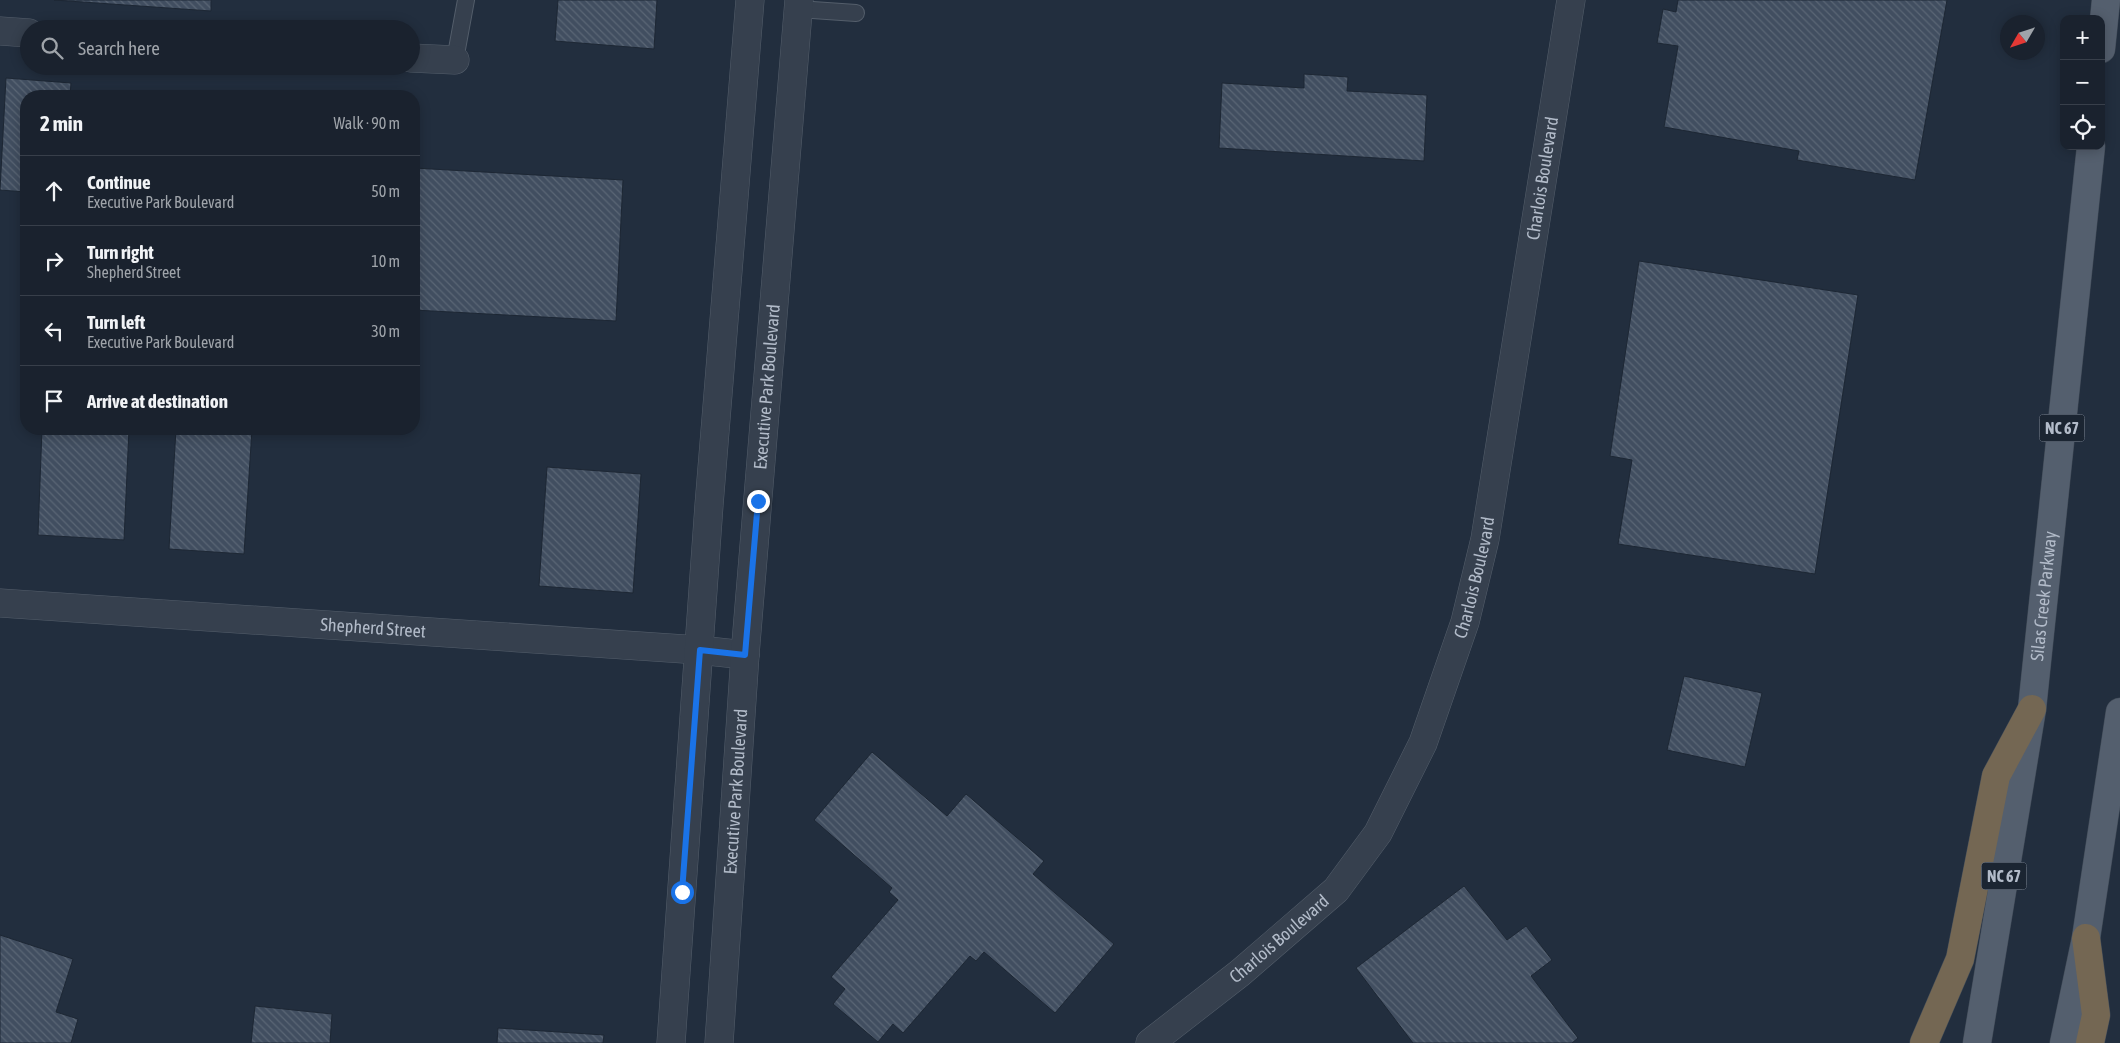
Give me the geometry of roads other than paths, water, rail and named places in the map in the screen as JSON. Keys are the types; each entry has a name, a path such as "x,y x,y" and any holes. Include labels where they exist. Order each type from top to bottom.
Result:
{"highway":[{"path":"1924,1043 1960,959 1996,776 2032,709"},
{"path":"2086,938 2096,1015 2090,1043"}],"main road":[{"path":"2104,15 2106,0"},
{"name":"Silas Creek Parkway","path":"1976,1043 2032,709 2091,150"},
{"path":"2064,1043 2086,938 2120,712"}],"street":[{"path":"671,1043 711,485 750,0"},
{"name":"Charlois Boulevard","path":"1150,1043 1240,973 1336,890 1378,832 1423,743 1465,622 1485,539 1571,0"},
{"name":"Executive Park Boulevard","path":"719,1043 745,655 799,5"},
{"path":"0,31 20,32"},
{"path":"420,58 455,60"},
{"name":"Shepherd Street","path":"0,604 700,650 745,655"}],"lane":[{"path":"455,60 466,0"},
{"path":"799,5 856,13"}]}
